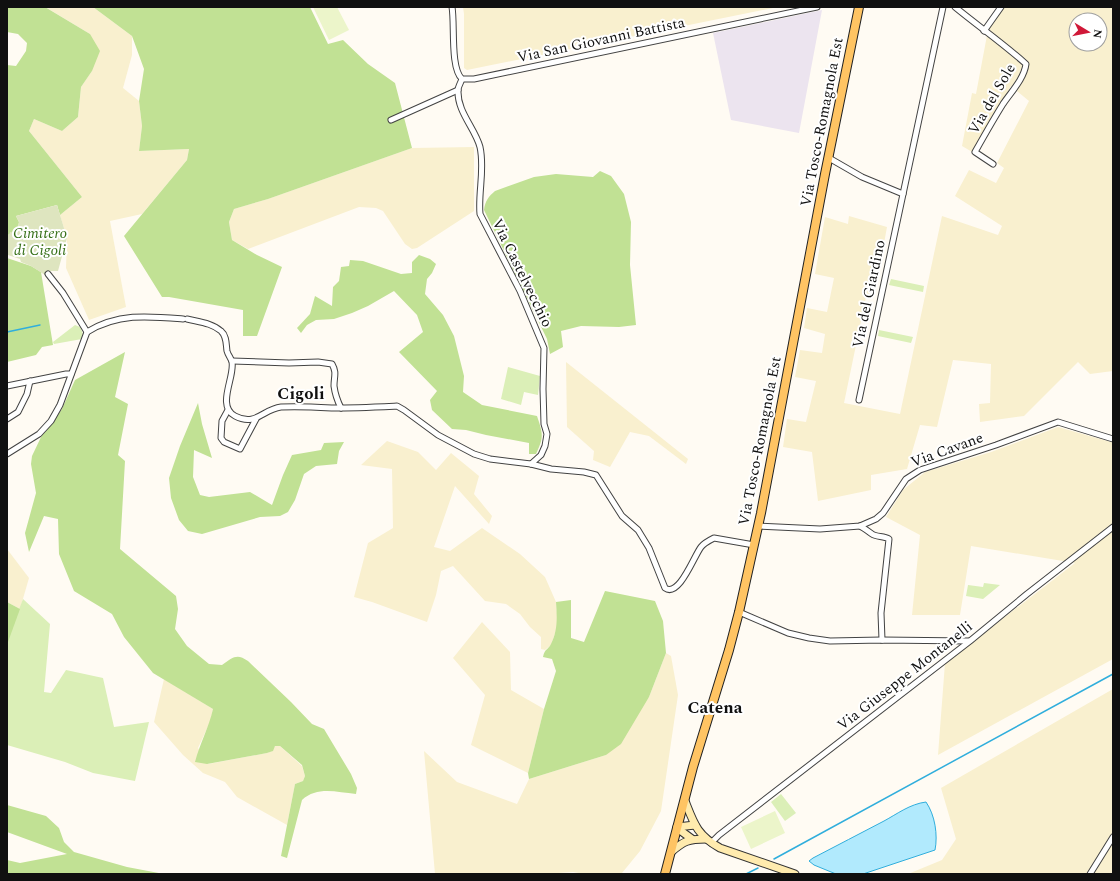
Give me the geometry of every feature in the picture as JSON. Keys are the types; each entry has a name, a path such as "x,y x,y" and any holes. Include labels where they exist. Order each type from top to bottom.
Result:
{"main road":[{"name":"Via Tosco-Romagnola Est","path":"665,874 677,827 739,612 754,545 859,7"},
{"path":"685,801 694,825 708,841 720,848 796,874"},
{"path":"677,827 694,825"},
{"path":"677,827 692,839"},
{"path":"671,852 682,842 692,839 708,841"}],"street":[{"path":"452,7 454,17 456,68 459,76 462,78"},
{"name":"Via San Giovanni Battista","path":"462,78 474,79 817,7"},
{"name":"Via del Giardino","path":"859,400 943,7"},
{"name":"Via del Sole","path":"955,7 984,31 1011,50 1026,64 1025,70 1017,85 1001,108 975,152 993,164"},
{"path":"984,31 1002,7"},
{"name":"Via Castelvecchio","path":"462,78 458,90 462,111 480,146 480,214 520,291 544,348 544,424 547,434 545,446 541,455 531,464"},
{"path":"391,120 458,90"},
{"path":"829,158 862,177 903,194"},
{"path":"48,274 63,292 87,332"},
{"path":"7,454 39,434 51,421 60,405 87,332 98,325 126,317 147,316 185,319 208,324 225,335 227,353 232,361 226,402 228,410 234,416 243,419 256,419 278,408 294,406 341,408 397,406 438,435 474,454 490,459 596,475 622,516 638,530 648,548 665,588 668,590 678,587 702,545 714,538 754,545"},
{"path":"232,361 289,363 326,362 332,364 336,370 336,398 341,408"},
{"path":"7,386 71,374"},
{"path":"7,419 18,412 27,394 30,381"},
{"path":"228,410 222,421 221,438 224,442 240,449 256,419"},
{"name":"Via Cavane","path":"758,526 820,529 860,526 876,519 883,513 906,479 920,470 996,445 1058,422 1113,439"},
{"path":"860,526 872,534 889,539 882,613 882,640"},
{"name":"Via Giuseppe Montanelli","path":"708,841 719,835 970,641 1027,594 1113,527"},
{"path":"739,612 788,633 830,641 970,641"},
{"path":"1090,874 1113,836"}],"shaded area":[{"path":"93,7 132,36 132,55 123,88 139,101 142,126 139,151 189,149 187,160 142,214 110,221 126,307 89,320 66,268 67,238 60,215 82,197 29,131 34,119 62,131 78,117 81,87 92,71 90,34 47,8"},
{"path":"463,7 778,7 467,70 464,68"},
{"path":"1004,7 1113,7 1113,371 1090,374 1078,362 1024,416 980,422 979,404 990,403 991,364 953,360 937,427 920,425 907,469 871,475 871,490 818,501 812,452 783,447 787,419 806,422 816,381 795,377 800,350 822,353 825,334 804,328 807,308 827,312 834,278 815,274 825,217 848,224 849,216 887,227 874,298 866,297 844,403 900,414 942,216 998,235 1002,226 955,196 969,170 996,183 1004,168 997,163 1029,101 1011,86 974,153 962,146 972,93 976,94 988,30"},
{"path":"822,10 799,133 731,120 713,33"},
{"path":"474,147 474,211 417,248 412,249 405,244 383,211 376,208 359,207 248,249 232,240 229,222 234,209 268,199 412,148"},
{"path":"566,362 688,459 686,464 649,436 630,432 610,467 593,460 594,451 567,427"},
{"path":"1058,427 1111,442 1113,435 1113,659 938,755 945,663 1075,563 971,546 960,615 912,615 920,535 886,517 903,490 925,472 991,452"},
{"path":"387,441 418,452 436,470 451,453 479,476 474,494 492,516 489,524 455,486 434,547 450,551 482,528 520,554 545,577 556,602 558,625 551,645 545,650 541,649 541,637 530,627 520,614 506,604 485,601 453,566 441,571 436,595 427,622 354,597 368,543 393,528 392,469 361,465"},
{"path":"7,549 29,578 20,609 7,602"},
{"path":"482,622 510,652 511,690 544,709 528,773 471,745 485,695 453,658"},
{"path":"666,653 671,656 678,695 661,811 640,851 622,873 584,874 573,872 544,874 435,874 424,751 457,782 517,804 529,779 606,755 649,697"},
{"path":"164,679 213,709 211,720 198,748 208,764 267,753 272,751 275,746 280,746 302,766 305,776 303,781 295,784 287,825 237,797 225,782 203,773 183,755 154,722"},
{"path":"1113,689 1113,874 908,874 942,860 956,839 941,788"}],"green space":[{"path":"7,7 45,7 90,34 100,51 92,71 81,87 78,117 62,131 34,119 29,131 82,197 60,215 57,205 16,216 19,222 17,233 7,235 7,65 16,66 26,51 27,43 18,34 7,32"},
{"path":"93,7 310,7 328,44 343,40 368,64 395,83 412,148 268,199 234,209 229,222 232,240 257,255 282,267 257,336 243,336 243,310 162,297 124,236 187,160 189,149 139,151 142,126 139,101 144,69 132,36"},
{"path":"313,7 337,7 349,30 329,40"},
{"path":"600,171 611,176 624,194 631,222 630,265 636,325 619,327 581,326 561,331 563,347 550,354 547,339 484,210 485,204 495,191 534,177 556,174 593,177"},
{"name":"Cimitero di Cigoli","path":"57,205 67,238 58,271 51,271 45,275 31,266 21,262 20,259 8,255 7,235 9,235 10,232 17,233 19,222 16,216"},
{"path":"419,255 430,259 436,264 432,273 427,279 425,294 443,315 454,336 464,376 463,392 482,405 537,416 542,435 536,454 529,454 529,443 466,430 452,429 432,410 430,400 437,391 399,352 423,332 417,315 394,291 368,306 352,313 334,319 316,320 307,325 301,333 297,328 310,314 315,296 332,306 333,287 339,281 341,267 349,266 350,260 363,261 401,274 412,273 412,262"},
{"path":"7,258 31,266 41,272 53,345 42,347 36,355 7,362"},
{"path":"891,279 924,286 923,292 889,285"},
{"path":"75,325 80,327 83,334 82,339 54,344 53,342"},
{"path":"879,330 913,337 911,343 878,336"},
{"path":"125,352 115,397 128,404 118,455 125,461 120,549 176,596 178,609 175,629 187,646 209,664 222,665 235,657 241,657 248,661 312,724 324,729 351,774 357,788 356,794 320,791 302,800 287,858 281,856 295,784 303,781 305,776 302,765 280,746 275,746 273,751 267,753 207,764 195,762 213,709 153,673 124,637 112,614 74,591 59,554 58,519 44,516 29,552 25,533 36,493 31,464 32,456 42,435 62,409 75,380"},
{"path":"508,367 540,376 538,395 524,392 521,405 501,399"},
{"path":"198,403 202,424 212,458 194,450 193,477 200,495 209,497 250,492 272,505 292,455 321,450 324,443 344,442 339,451 337,464 316,466 304,474 295,500 288,512 280,516 260,517 202,534 188,531 179,520 171,498 169,478 180,446"},
{"path":"984,583 1000,585 983,599 966,596 968,585 983,587"},
{"path":"605,591 655,601 663,621 666,653 649,697 621,744 606,755 529,779 528,773 544,709 556,671 552,659 543,657 555,634 557,618 556,602 571,600 571,638 584,642"},
{"path":"23,599 50,624 44,692 51,693 66,670 103,678 114,727 149,722 135,781 93,773 65,762 7,745 7,641"},
{"path":"7,602 20,609 8,642 7,641"},
{"path":"781,794 796,813 785,821 771,802"},
{"path":"7,805 46,816 59,828 64,842 74,852 127,867 164,874 7,874 7,860 20,863 67,854 7,832"},
{"path":"775,811 785,833 751,849 741,827"}],"water":[{"path":"926,802 934,819 936,838 935,850 863,874 836,874 814,865 809,861 904,810"}],"waterway":[{"path":"7,332 40,325"},
{"path":"774,859 1113,674"},
{"path":"746,874 758,868"}],"district":[{"name":"Cigoli","path":"301,394"},
{"name":"Catena","path":"715,708"}]}
